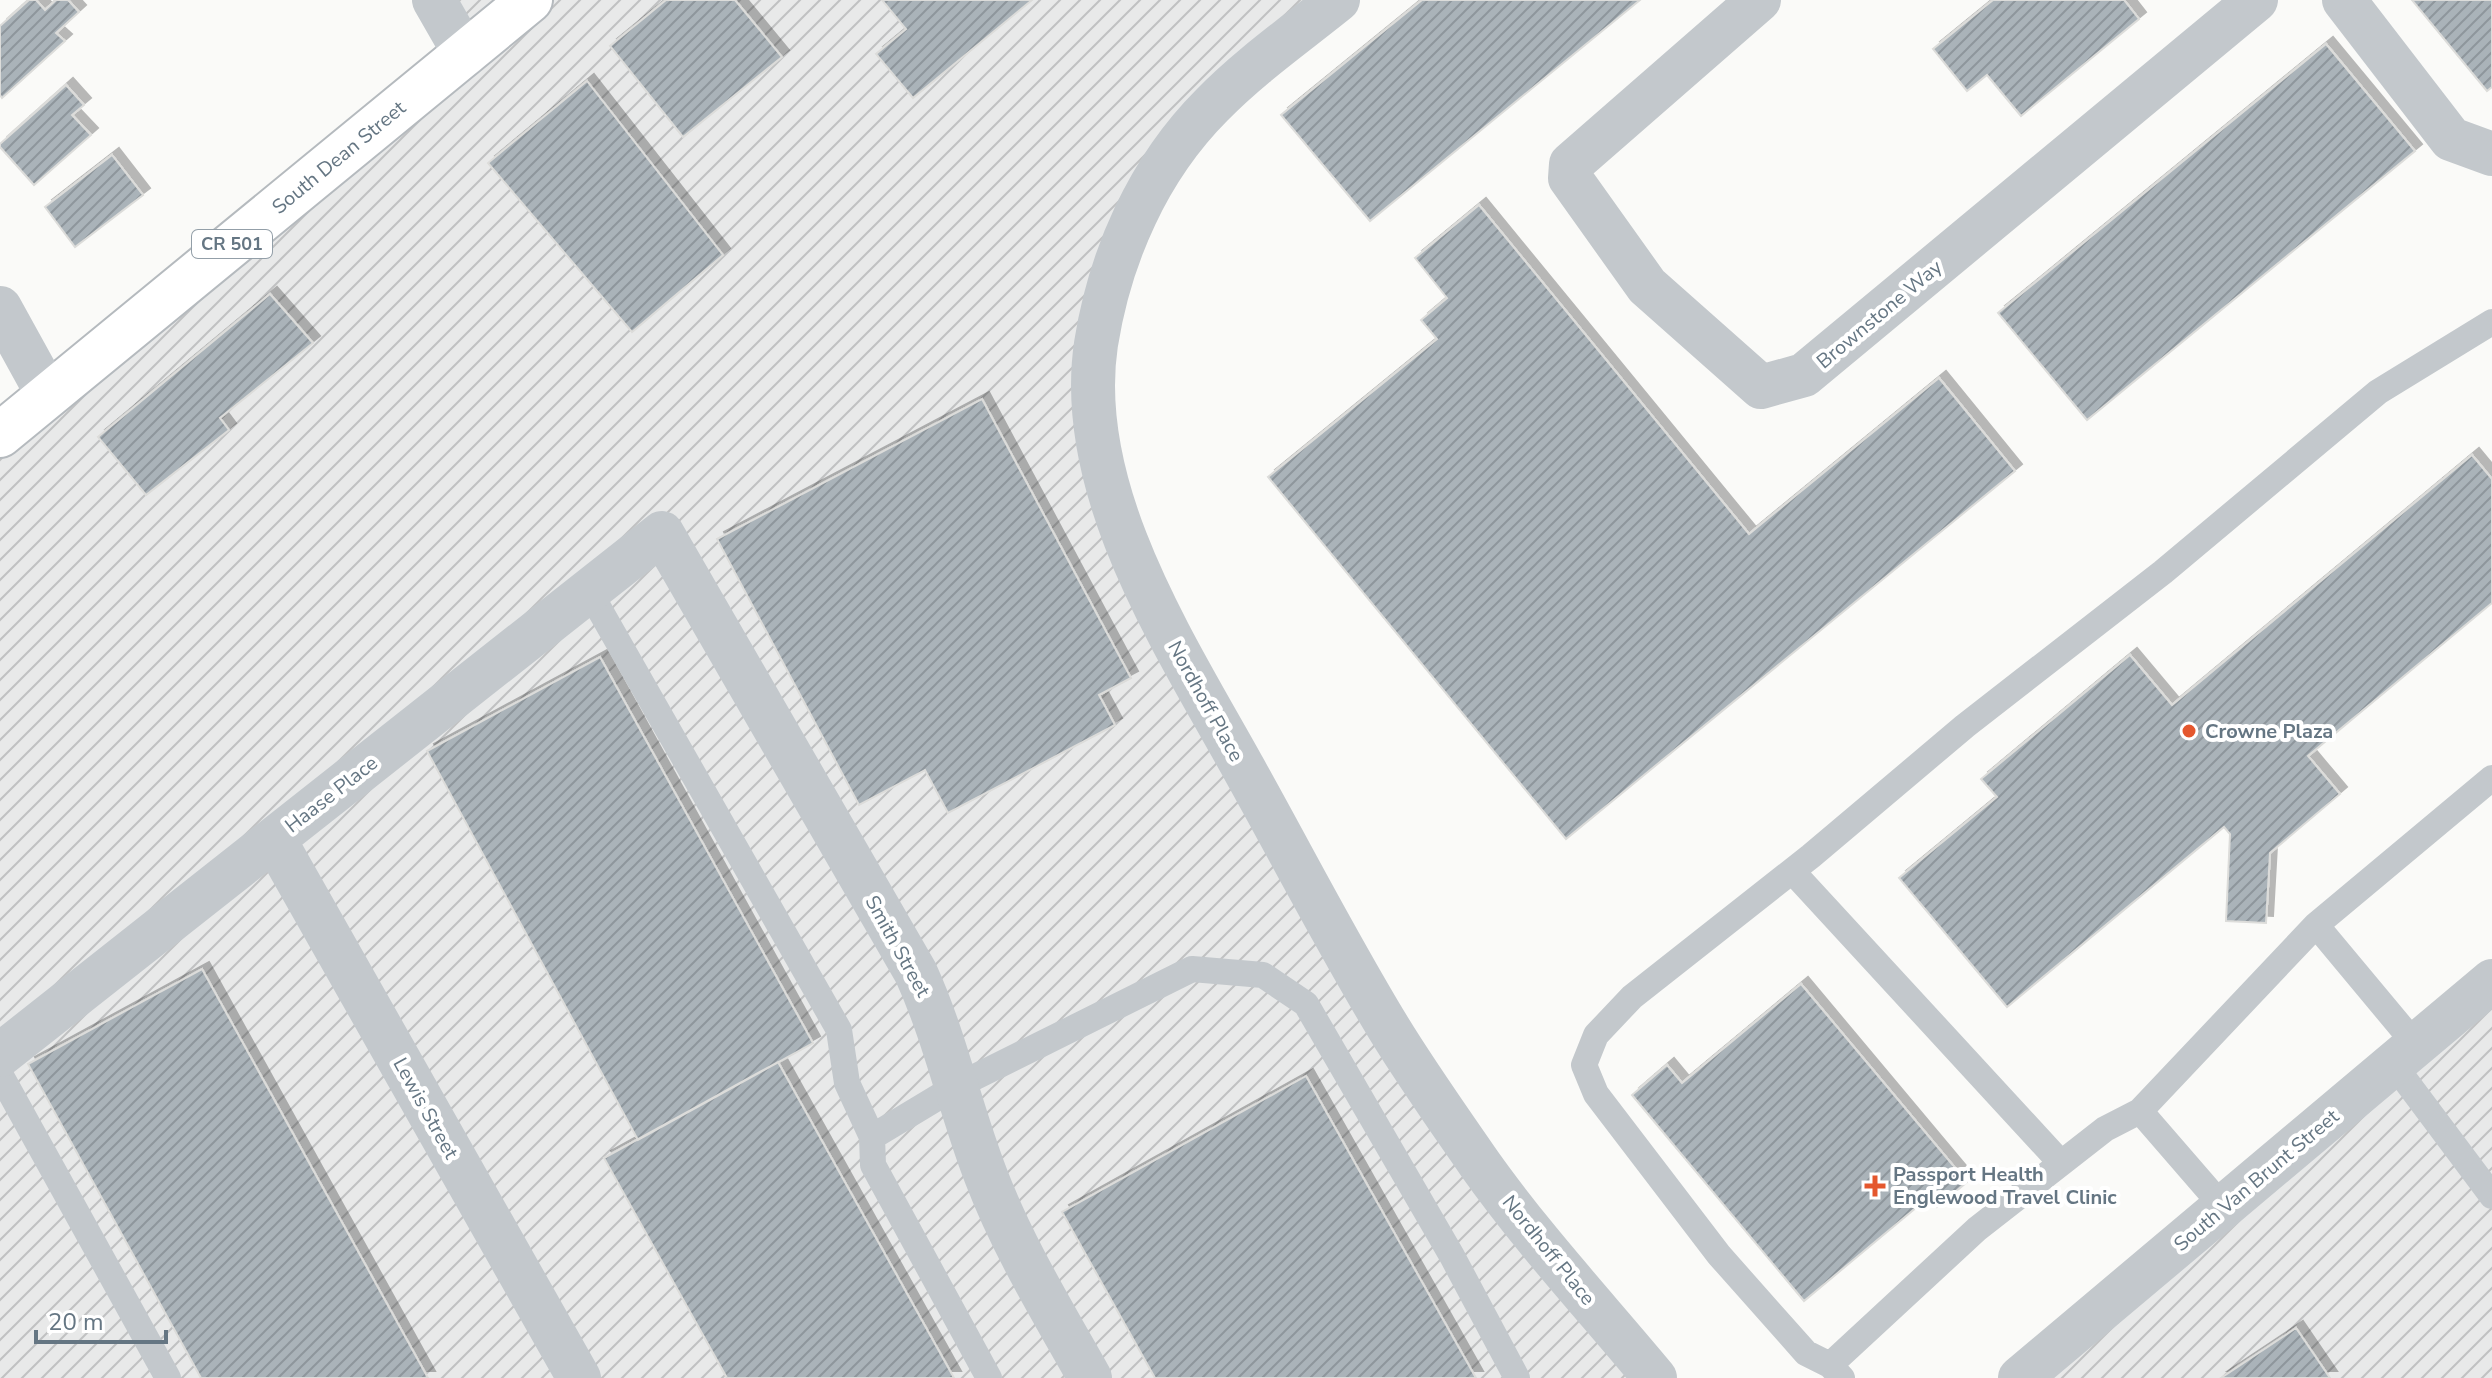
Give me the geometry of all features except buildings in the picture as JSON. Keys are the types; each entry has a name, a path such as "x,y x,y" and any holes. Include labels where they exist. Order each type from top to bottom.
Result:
{"main road":[{"name":"South Dean Street","path":"0,435 530,0"}],"street":[{"path":"434,0 465,54"},
{"name":"Nordhoff Place","path":"1338,0 1211,105 1181,142 1144,197 1114,269 1096,345 1093,384 1101,456 1122,532 1153,607 1388,1028 1482,1167 1655,1378"},
{"name":"Brownstone Way","path":"1759,0 1571,164 1570,178 1647,286 1761,387 1804,375 2227,9"},
{"path":"2344,0 2451,139 2492,154"},
{"path":"0,308 48,395"},
{"name":"Haase Place","path":"0,1055 662,533"},
{"name":"Smith Street","path":"662,533 916,973 945,1046 955,1087 1001,1212 1090,1378"},
{"name":"Lewis Street","path":"274,839 579,1378"},
{"name":"South Van Brunt Street","path":"2020,1378 2492,981"}],"lane":[{"path":"2492,322 2378,392 2163,572 1965,726 1792,871 1632,997 1596,1035 1584,1065 1596,1094 1719,1255 1806,1353 1836,1371 1977,1229 2105,1129 2140,1111 2316,925 2492,778"},
{"path":"589,591 839,1030 847,1083 872,1137 873,1165 989,1378"},
{"path":"1792,871 2061,1163"},
{"path":"2316,925 2405,1055 2492,1196"},
{"path":"872,1137 955,1087 1192,969 1263,975 1306,1004 1452,1256 1517,1378"},
{"path":"0,1074 168,1378"},
{"path":"2140,1111 2224,1208"}],"shaded area":[{"path":"434,0 1338,0 1243,77 1127,232 1101,456 1388,1028 1655,1378 0,1378 0,435 464,54"},
{"path":"2492,981 2492,1378 2020,1378"}],"place":[{"name":"Crowne Plaza","path":"2189,731"},
{"name":"Passport Health Englewood Travel Clinic","path":"1875,1186"}]}
